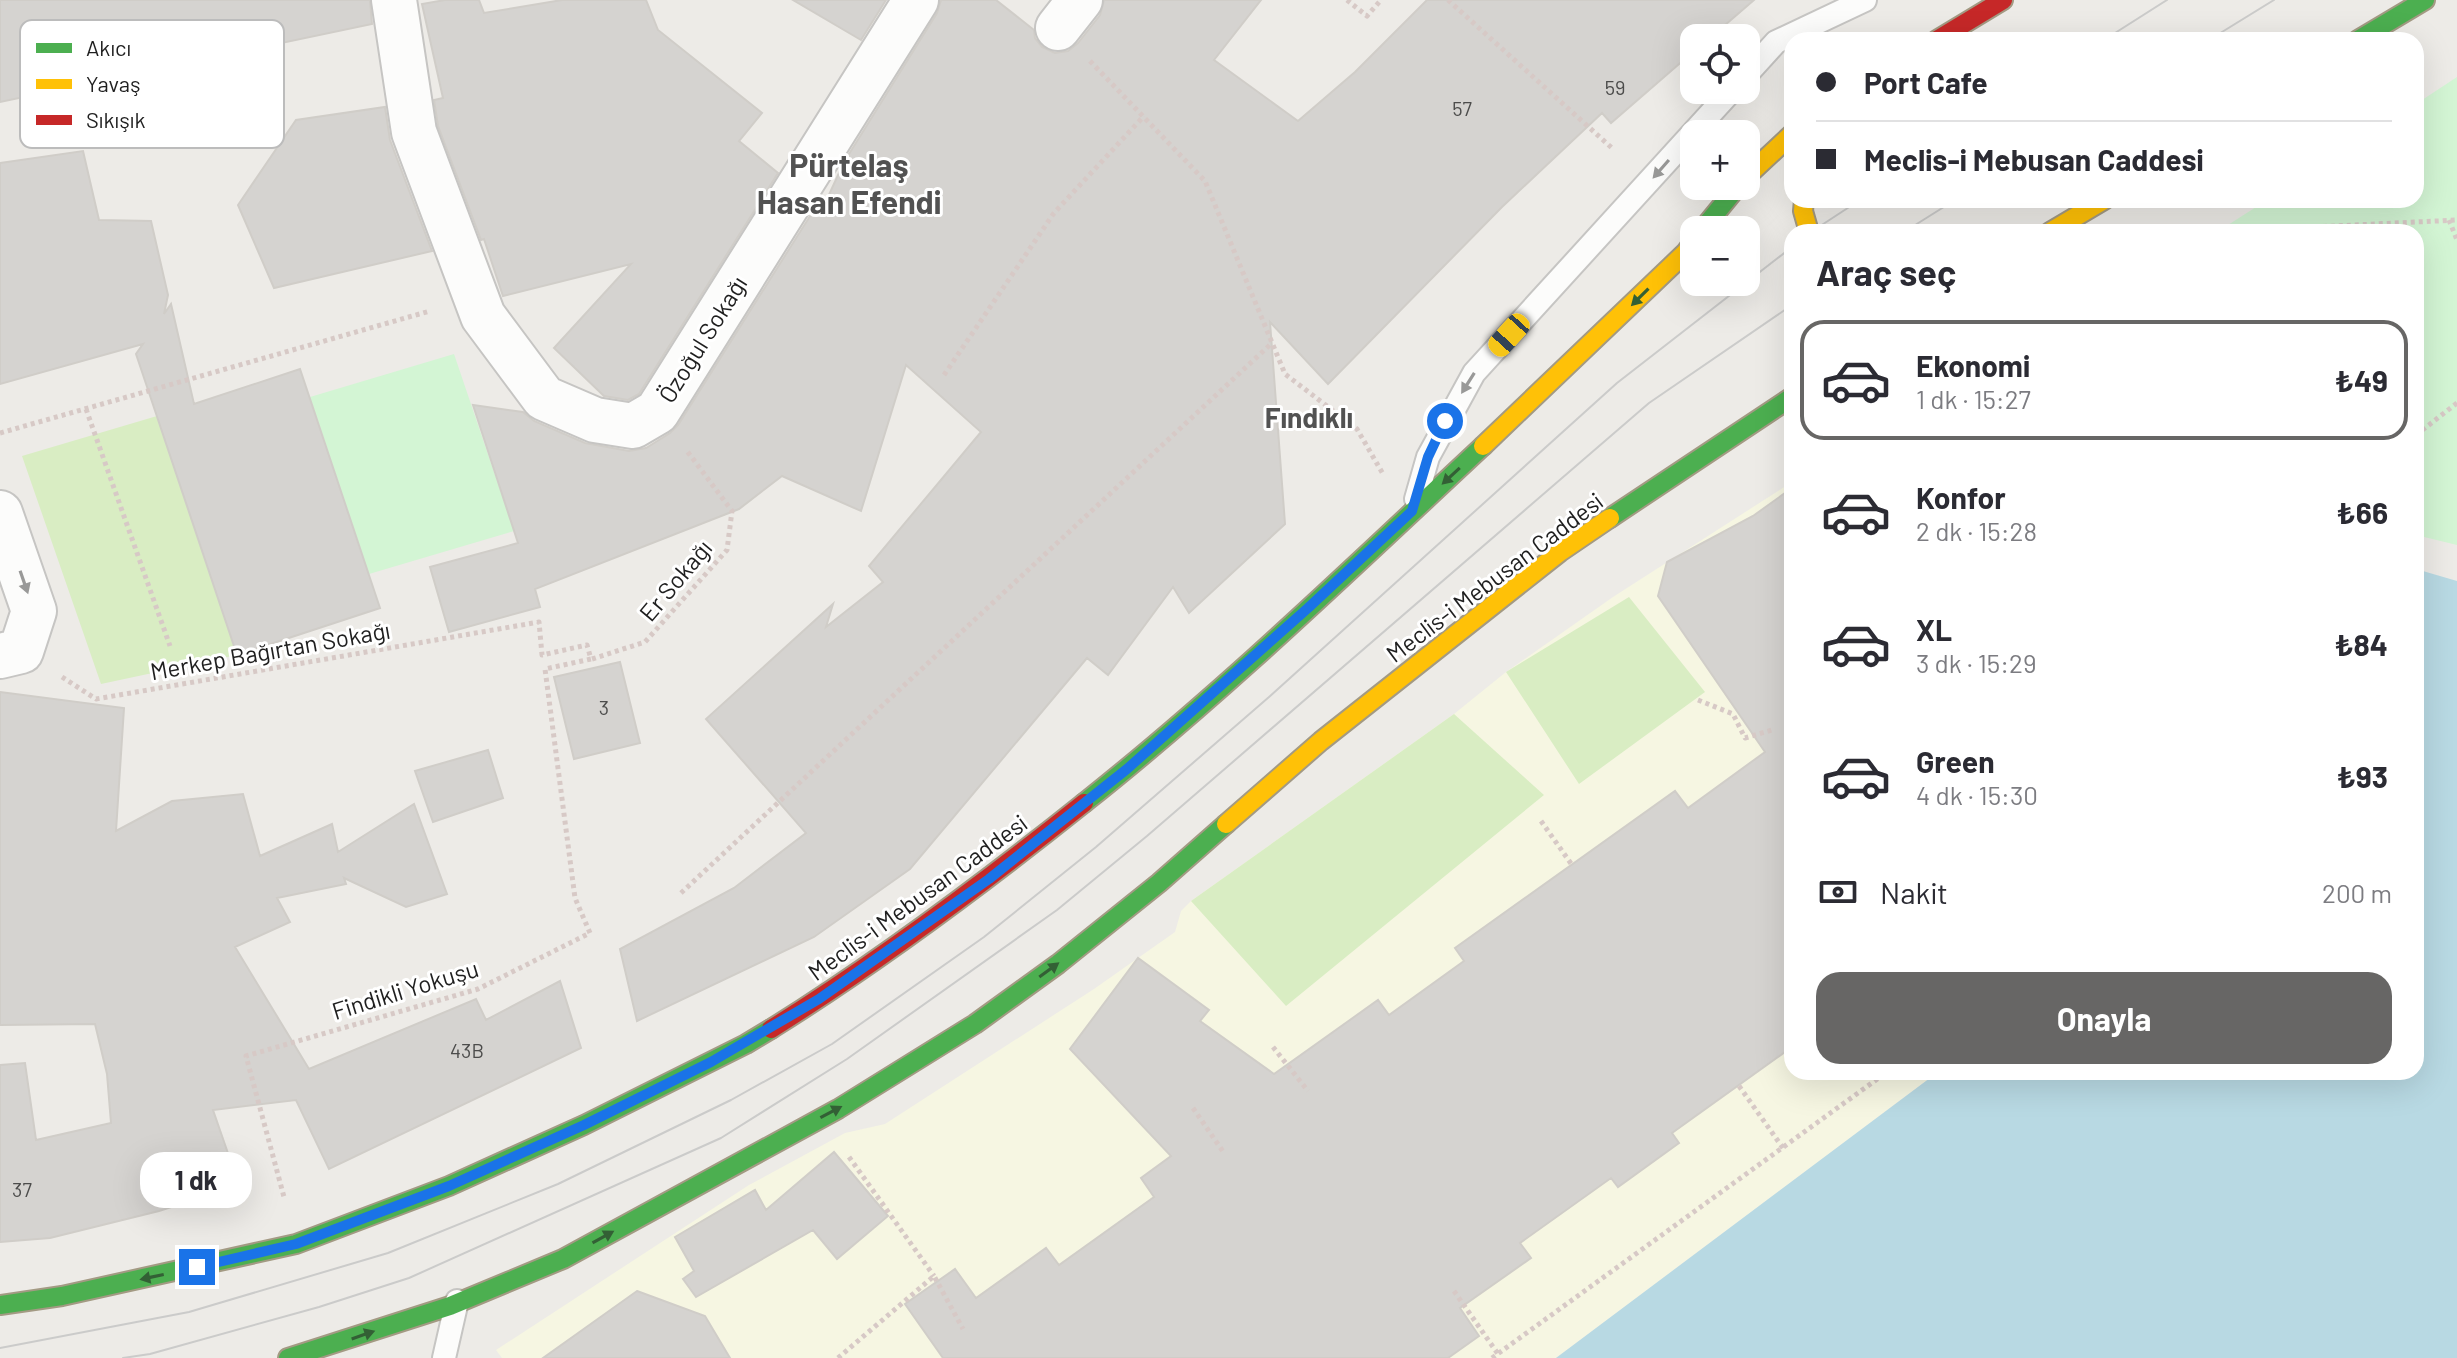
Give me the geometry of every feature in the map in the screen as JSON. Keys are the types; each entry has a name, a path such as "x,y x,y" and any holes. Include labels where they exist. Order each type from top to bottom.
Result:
{"main road":[{"path":"1950,32 2003,0"},
{"path":"2371,32 2425,0"},
{"path":"1760,164 1784,141"},
{"path":"1713,216 1727,200"},
{"path":"2064,224 2090,208"},
{"name":"Meclis-i Mebusan Caddesi","path":"0,1305 62,1296 296,1244 449,1186 584,1125 746,1044 819,999 989,879 1127,769 1410,514 1612,325 1680,255"},
{"name":"Meclis-i Mebusan Caddesi","path":"288,1358 349,1340 563,1259 838,1109 975,1024 1058,964 1159,883 1321,741 1560,552 1784,402"}],"street":[{"name":"Özoğul Sokağı","path":"394,0 414,132 483,316 544,398 595,420 633,426 657,412 916,0"},
{"path":"0,513 34,611 10,653"}],"lane":[{"path":"1797,32 1865,0"},
{"path":"1760,60 1776,42 1784,38"},
{"path":"1410,514 1428,457 1474,373 1719,104"},
{"path":"444,1358 457,1301"}],"path":[{"path":"1347,0 1367,16 1381,0"},
{"path":"1448,0 1613,149"},
{"path":"1069,14 1144,116 1205,181 1285,374 1357,429 1410,514"},
{"path":"944,375 1054,213 1144,116"},
{"path":"2449,220 2457,240"},
{"path":"2370,224 2457,220"},
{"path":"0,433 477,298"},
{"path":"681,893 1272,343"},
{"path":"2424,429 2457,403"},
{"path":"86,409 170,646"},
{"name":"Er Sokağı","path":"591,659 645,642 727,550 732,511 657,412"},
{"name":"Merkep Bağırtan Sokağı","path":"10,653 96,699 539,622 542,655 587,645 591,659"},
{"name":"Findikli Yokuşu","path":"296,1244 246,1056 478,989 590,933 575,898 545,669 591,659"},
{"path":"1698,700 1733,714 1745,738 1772,730"},
{"path":"1541,821 1572,865"},
{"path":"1273,1047 1308,1091"},
{"path":"1454,1291 1495,1356 1876,1080"},
{"path":"1739,1086 1783,1148"},
{"path":"1193,1108 1224,1153"},
{"path":"845,1151 934,1276 963,1329"},
{"path":"838,1358 934,1276"}],"shaded area":[{"path":"1784,487 1784,1080 1927,1080 1556,1358 502,1358 496,1350 749,1185 845,1133 885,1124 1094,989 1175,932 1181,911 1191,901 1613,597"}],"green space":[{"path":"2457,77 2457,545 2424,537 2424,224 2230,224 2254,208 2424,208 2424,99"},
{"path":"454,354 514,531 369,574 310,397"},
{"path":"157,416 237,655 101,684 22,456"},
{"path":"1629,597 1705,692 1579,784 1506,672"},
{"path":"1454,714 1544,795 1286,1006 1191,901"}],"water":[{"path":"2424,571 2457,581 2457,1358 1556,1358 1927,1080 2424,1080"}],"building":[{"path":"0,0 370,0 372,24 284,42 284,20 20,20 20,98 0,102"},
{"path":"479,0 484,13 562,0 646,0 658,30 762,113 739,141 778,173 639,394 628,400 604,396 554,348 631,264 503,296 484,239 481,240 438,126 434,100 443,98 422,4"},
{"path":"793,0 886,0 861,40"},
{"path":"941,0 996,0 1034,30 1035,38 1042,47 1055,53 1068,51 1078,43 1100,15 1104,0 1261,0 1214,60 1298,121 1355,72 1427,0 1754,0 1726,24 1680,24 1680,63 1611,123 1602,113 1502,207 1328,384 1270,322 1285,524 1189,613 1173,587 1108,675 1087,658 910,869 814,937 637,1021 620,949 734,888 806,833 706,719 833,604 826,627 883,582 869,566 981,432 906,365 861,511 782,476 739,509 535,589 540,607 449,632 430,567 518,543 473,405 523,412 534,421 585,443 629,451 646,448 670,433 817,205 822,210 844,162 937,13"},
{"path":"385,107 390,140 432,251 274,288 238,205 277,148 284,148 284,138 296,120"},
{"path":"83,151 99,220 151,221 168,295 164,314 171,304 194,404 300,369 380,608 237,655 136,354 143,344 0,384 0,163"},
{"path":"1784,494 1784,1053 1672,1133 1679,1143 1618,1187 1611,1178 1520,1243 1531,1258 1460,1308 1479,1336 1448,1358 943,1358 905,1304 955,1269 976,1298 1046,1248 1059,1265 1154,1197 1141,1178 1171,1156 1070,1049 1138,958 1209,1010 1200,1021 1274,1074 1378,1000 1389,1015 1464,961 1455,948 1675,791 1688,808 1765,752 1658,596 1667,562 1753,516"},
{"path":"620,662 640,743 574,759 554,677"},
{"path":"0,692 124,708 116,831 172,801 243,794 260,856 332,824 338,852 414,804 447,894 406,907 344,878 346,884 277,898 290,922 235,947 309,1069 476,999 486,1020 560,981 581,1048 329,1169 296,1100 213,1110 239,1185 159,1211 50,1238 0,1242 0,1065 25,1063 36,1140 111,1123 107,1074 95,1024 0,1025"},
{"path":"488,750 503,798 433,822 415,771"},
{"path":"834,1152 888,1216 837,1259 813,1230 696,1297 683,1279 694,1271 675,1237 755,1190 766,1210"},
{"path":"637,1291 705,1316 730,1358 543,1358"}],"tram line":[{"path":"2117,32 2167,0"},
{"path":"2222,32 2274,0"},
{"path":"1823,224 1848,208"},
{"path":"1917,224 1942,208"},
{"path":"0,1348 189,1312 388,1253 558,1184 731,1100 832,1044 984,937 1096,847 1269,697 1617,383 1784,253"},
{"path":"123,1358 150,1354 319,1307 409,1278 721,1138 847,1059 1057,910 1649,403 1784,310"}],"traffic: fast":[{"path":"2371,32 2425,0"},
{"path":"1713,216 1727,200"},
{"path":"1610,518 1784,402"},
{"path":"1084,803 1237,673 1483,446"},
{"path":"288,1358 450,1306 563,1259 838,1109 975,1024 1058,964 1159,883 1226,824"},
{"path":"0,1305 62,1296 296,1244 449,1186 584,1125 771,1029"}],"traffic: slow":[{"path":"1760,164 1784,141"},
{"path":"1803,208 1807,224"},
{"path":"2064,224 2090,208"},
{"path":"1483,446 1680,258"},
{"path":"1226,824 1321,741 1560,552 1610,518"}],"traffic: jam":[{"path":"1950,32 2003,0"},
{"path":"771,1029 931,920 1084,803"}],"district":[{"name":"Pürtelaş Hasan Efendi","path":"849,182"},
{"name":"Fındıklı","path":"1309,417"}],"route":[{"path":"197,1267 296,1244 449,1186 584,1125 711,1062 819,999 989,879 1127,769 1308,608 1412,511 1428,457 1445,421"}]}
